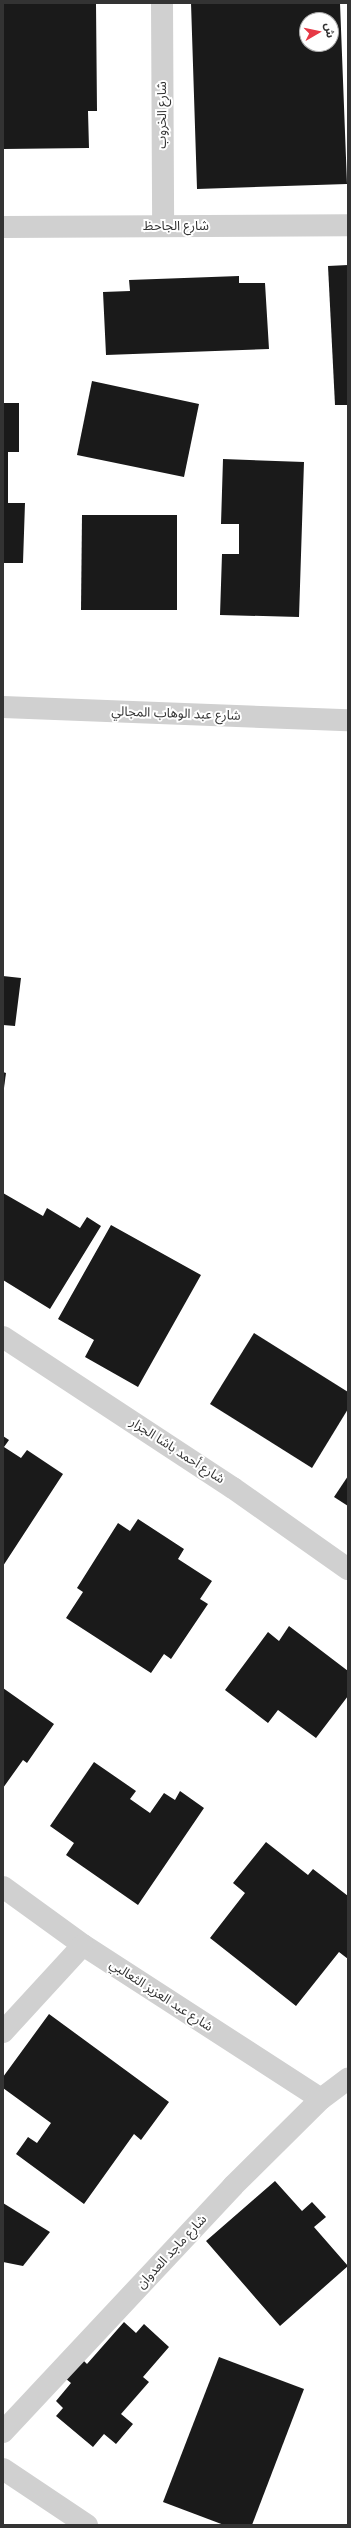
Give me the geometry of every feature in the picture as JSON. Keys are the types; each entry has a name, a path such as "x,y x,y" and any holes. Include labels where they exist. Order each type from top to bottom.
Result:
{"street":[{"name":"شارع الخروب","path":"162,3 163,226"},
{"name":"شارع الجاحظ","path":"3,227 348,224"},
{"name":"شارع عبد الوهاب المجالي","path":"3,707 348,720"},
{"name":"شارع أحمد باشا الجزار","path":"3,1337 233,1488 348,1569"},
{"name":"شارع عبد العزيز الثعالبي","path":"3,1887 83,1945 321,2099"},
{"path":"3,2032 83,1945"},
{"name":"شارع ماجد العدوان","path":"3,2432 233,2186 321,2099 348,2079"},
{"path":"3,2469 87,2525"}],"building":[{"path":"3,3 96,3 97,111 88,111 89,148 3,149"},
{"path":"191,3 340,3 347,184 197,189"},
{"path":"348,265 348,405 335,405 328,266"},
{"path":"239,276 239,283 265,283 269,349 106,355 103,292 130,291 129,280"},
{"path":"92,381 199,404 184,477 77,455"},
{"path":"3,403 19,403 19,452 8,452 8,503 25,503 23,563 3,563"},
{"path":"223,459 304,462 299,617 220,615 222,554 239,554 239,524 221,524"},
{"path":"82,515 177,515 177,610 81,610"},
{"path":"3,976 21,978 15,1026 3,1025"},
{"path":"3,1072 6,1073 4,1088 3,1088"},
{"path":"3,1193 43,1216 47,1208 80,1228 87,1217 101,1226 50,1309 3,1280"},
{"path":"111,1225 201,1275 138,1387 85,1357 94,1340 58,1319"},
{"path":"254,1333 348,1392 348,1409 312,1468 210,1404"},
{"path":"3,1436 9,1440 4,1447 21,1458 27,1450 63,1474 3,1566"},
{"path":"348,1476 348,1506 334,1497"},
{"path":"138,1519 184,1549 178,1559 212,1581 200,1599 208,1604 171,1659 164,1654 151,1673 66,1618 83,1592 77,1588 118,1523 130,1531"},
{"path":"289,1626 348,1671 348,1696 316,1738 278,1710 268,1723 225,1690 268,1632 279,1641"},
{"path":"3,1688 54,1724 27,1763 23,1760 3,1788"},
{"path":"94,1762 136,1791 130,1799 150,1813 164,1793 175,1800 180,1791 204,1808 138,1905 66,1855 74,1843 50,1826"},
{"path":"266,1842 308,1875 313,1869 348,1896 348,1959 339,1952 296,2006 210,1938 245,1893 233,1883"},
{"path":"49,2014 169,2102 141,2140 134,2134 84,2204 16,2154 28,2137 37,2143 51,2123 3,2088 3,2077"},
{"path":"275,2181 302,2211 312,2202 326,2217 314,2227 348,2266 280,2326 206,2241"},
{"path":"3,2203 50,2232 23,2266 3,2262"},
{"path":"124,2322 136,2333 144,2324 169,2347 143,2377 149,2382 121,2414 133,2424 116,2444 104,2434 93,2447 56,2416 63,2408 56,2401 71,2383 65,2378 82,2359 87,2364"},
{"path":"219,2357 304,2389 252,2525 224,2525 163,2502"}]}
